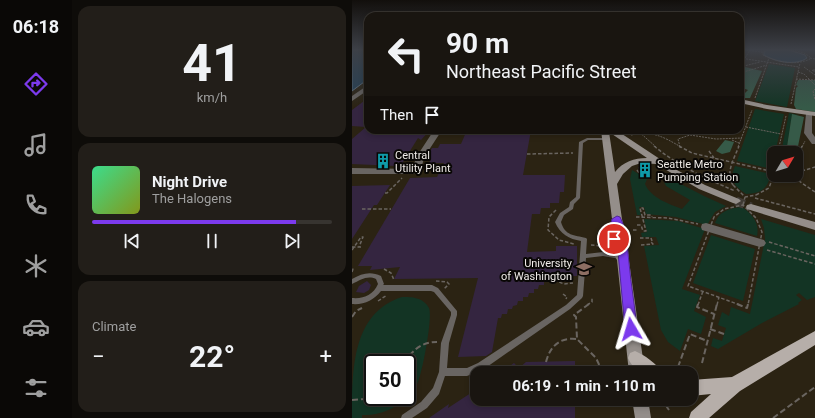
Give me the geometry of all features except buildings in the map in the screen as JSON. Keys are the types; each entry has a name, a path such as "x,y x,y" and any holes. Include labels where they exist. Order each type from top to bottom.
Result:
{"main road":[{"path":"744,102 812,114"},
{"path":"606,134 617,219 613,234 614,248 623,258 636,366"},
{"path":"617,134 660,163 692,182 815,226"},
{"path":"612,184 617,174 623,167 629,164 649,160 660,163"},
{"path":"697,418 734,385 815,337"},
{"path":"698,388 734,385"},
{"path":"641,406 643,418"}],"street":[{"path":"352,98 364,90"},
{"path":"812,114 808,133 812,141"},
{"path":"352,171 416,175 421,156 435,134"},
{"path":"709,226 761,244"}],"lane":[{"path":"443,372 467,372 481,366 568,307 580,296 584,239 572,238 566,235 562,231 558,222 562,214 571,208 572,204 578,198 581,142 606,134"},
{"path":"584,256 603,254 623,258"},
{"path":"352,282 366,275 376,276 381,281 380,288 372,297 366,300 352,302"},
{"path":"380,288 432,288 454,311 445,343 443,372 436,391 424,405 405,418"}],"path":[{"path":"753,102 765,70"},
{"path":"808,70 815,75"},
{"path":"790,109 798,72 804,74 815,85"},
{"path":"796,79 815,80"},
{"path":"815,89 813,91 815,100"},
{"path":"744,132 754,106"},
{"path":"780,146 786,113"},
{"path":"746,127 782,135"},
{"path":"632,135 636,134"},
{"path":"641,134 675,162 701,176 735,191"},
{"path":"656,134 680,148 699,155 767,171"},
{"path":"743,134 729,176 733,185 745,197 746,202 815,214"},
{"path":"680,148 678,139 682,136 730,139 742,138"},
{"path":"730,139 740,144"},
{"path":"803,146 805,141 812,141"},
{"path":"710,151 714,158"},
{"path":"527,154 576,153"},
{"path":"803,171 815,167"},
{"path":"637,170 640,174"},
{"path":"385,193 387,193 403,178 406,179"},
{"path":"745,197 764,192 770,187 771,182"},
{"path":"800,182 815,192"},
{"path":"729,207 716,214 709,226 688,286 747,308 761,244 761,228 756,218"},
{"path":"362,208 391,209"},
{"path":"637,225 641,225 643,231 646,231 640,208 643,208 644,215 648,216"},
{"path":"636,217 648,216 709,226"},
{"path":"633,230 638,230"},
{"path":"352,250 361,237 363,237 359,246"},
{"path":"640,238 651,238 653,244 641,244"},
{"path":"761,244 815,256"},
{"path":"761,244 815,264"},
{"path":"588,245 601,246"},
{"path":"353,247 363,246"},
{"path":"352,272 353,269 355,269"},
{"path":"384,269 390,273 394,280"},
{"path":"438,293 448,287 449,284"},
{"path":"703,292 697,307 714,314"},
{"path":"373,304 393,293"},
{"path":"563,294 567,296 565,302"},
{"path":"577,339 576,317 574,315 592,302 592,297"},
{"path":"702,363 719,298"},
{"path":"352,316 356,311 368,306"},
{"path":"710,329 724,334"},
{"path":"678,366 690,334 707,341"},
{"path":"546,362 548,353 560,340 570,337 577,339 596,358 600,366"},
{"path":"412,354 419,345 432,342 445,343"},
{"path":"774,418 815,387"},
{"path":"352,400 364,399"},
{"path":"666,406 669,410"}],"shaded area":[{"name":"University of Washington","path":"352,70 364,70 364,134 744,134 744,70 815,70 815,418 362,418 352,383"}],"green space":[{"path":"744,70 762,71 750,98 744,98 744,94 748,90 744,88"},
{"path":"767,70 795,70 787,107 755,101"},
{"path":"798,80 815,80 815,112 796,109 794,105"},
{"path":"755,109 784,114 777,146 767,146 767,168 737,161"},
{"path":"789,113 798,115 792,115 787,146 782,146"},
{"path":"792,114 804,117 798,146 787,146"},
{"path":"725,140 734,142 730,152 722,154 716,151"},
{"path":"735,166 767,173 768,184 763,190 756,193 746,194 738,188 734,182 732,175"},
{"path":"632,170 642,176 648,177 645,184 648,189 656,197 666,203 682,209 690,200 666,186 664,182 669,178 726,206 715,212 707,225 676,217 646,214 644,207 639,207 641,215 637,215 630,179"},
{"path":"742,207 754,219 758,231 757,236 715,223 722,213 733,208"},
{"path":"644,219 678,221 705,229 682,289 700,295 694,311 706,317 701,334 688,329 680,351 668,342 661,330 644,246 659,245 656,237 642,237 641,233 647,232"},
{"path":"761,219 815,235 815,297 807,300 799,293 796,295 802,300 798,303 799,304 762,323 718,349 711,346 713,338 722,341 726,328 718,325 722,312 729,316 731,307 750,314 765,239"},
{"path":"711,235 755,249 743,301 693,283"},
{"path":"402,297 413,298 427,304 430,313 430,322 422,370 416,385 416,354 364,354 364,406 395,406 381,413 362,415 362,418 352,418 353,381 358,345 364,329 373,316 385,305"}],"water":[{"path":"352,70 364,70 364,82 352,91"}],"tunnel":[{"path":"736,201 751,207"}],"place":[{"name":"Central Utility Plant","path":"383,161"},
{"name":"Seattle Metro Pumping Station","path":"645,170"},
{"name":"University of Washington","path":"584,269"}],"route":[{"path":"614,239 613,234 617,219 621,230 624,248 623,261 631,329"}]}
